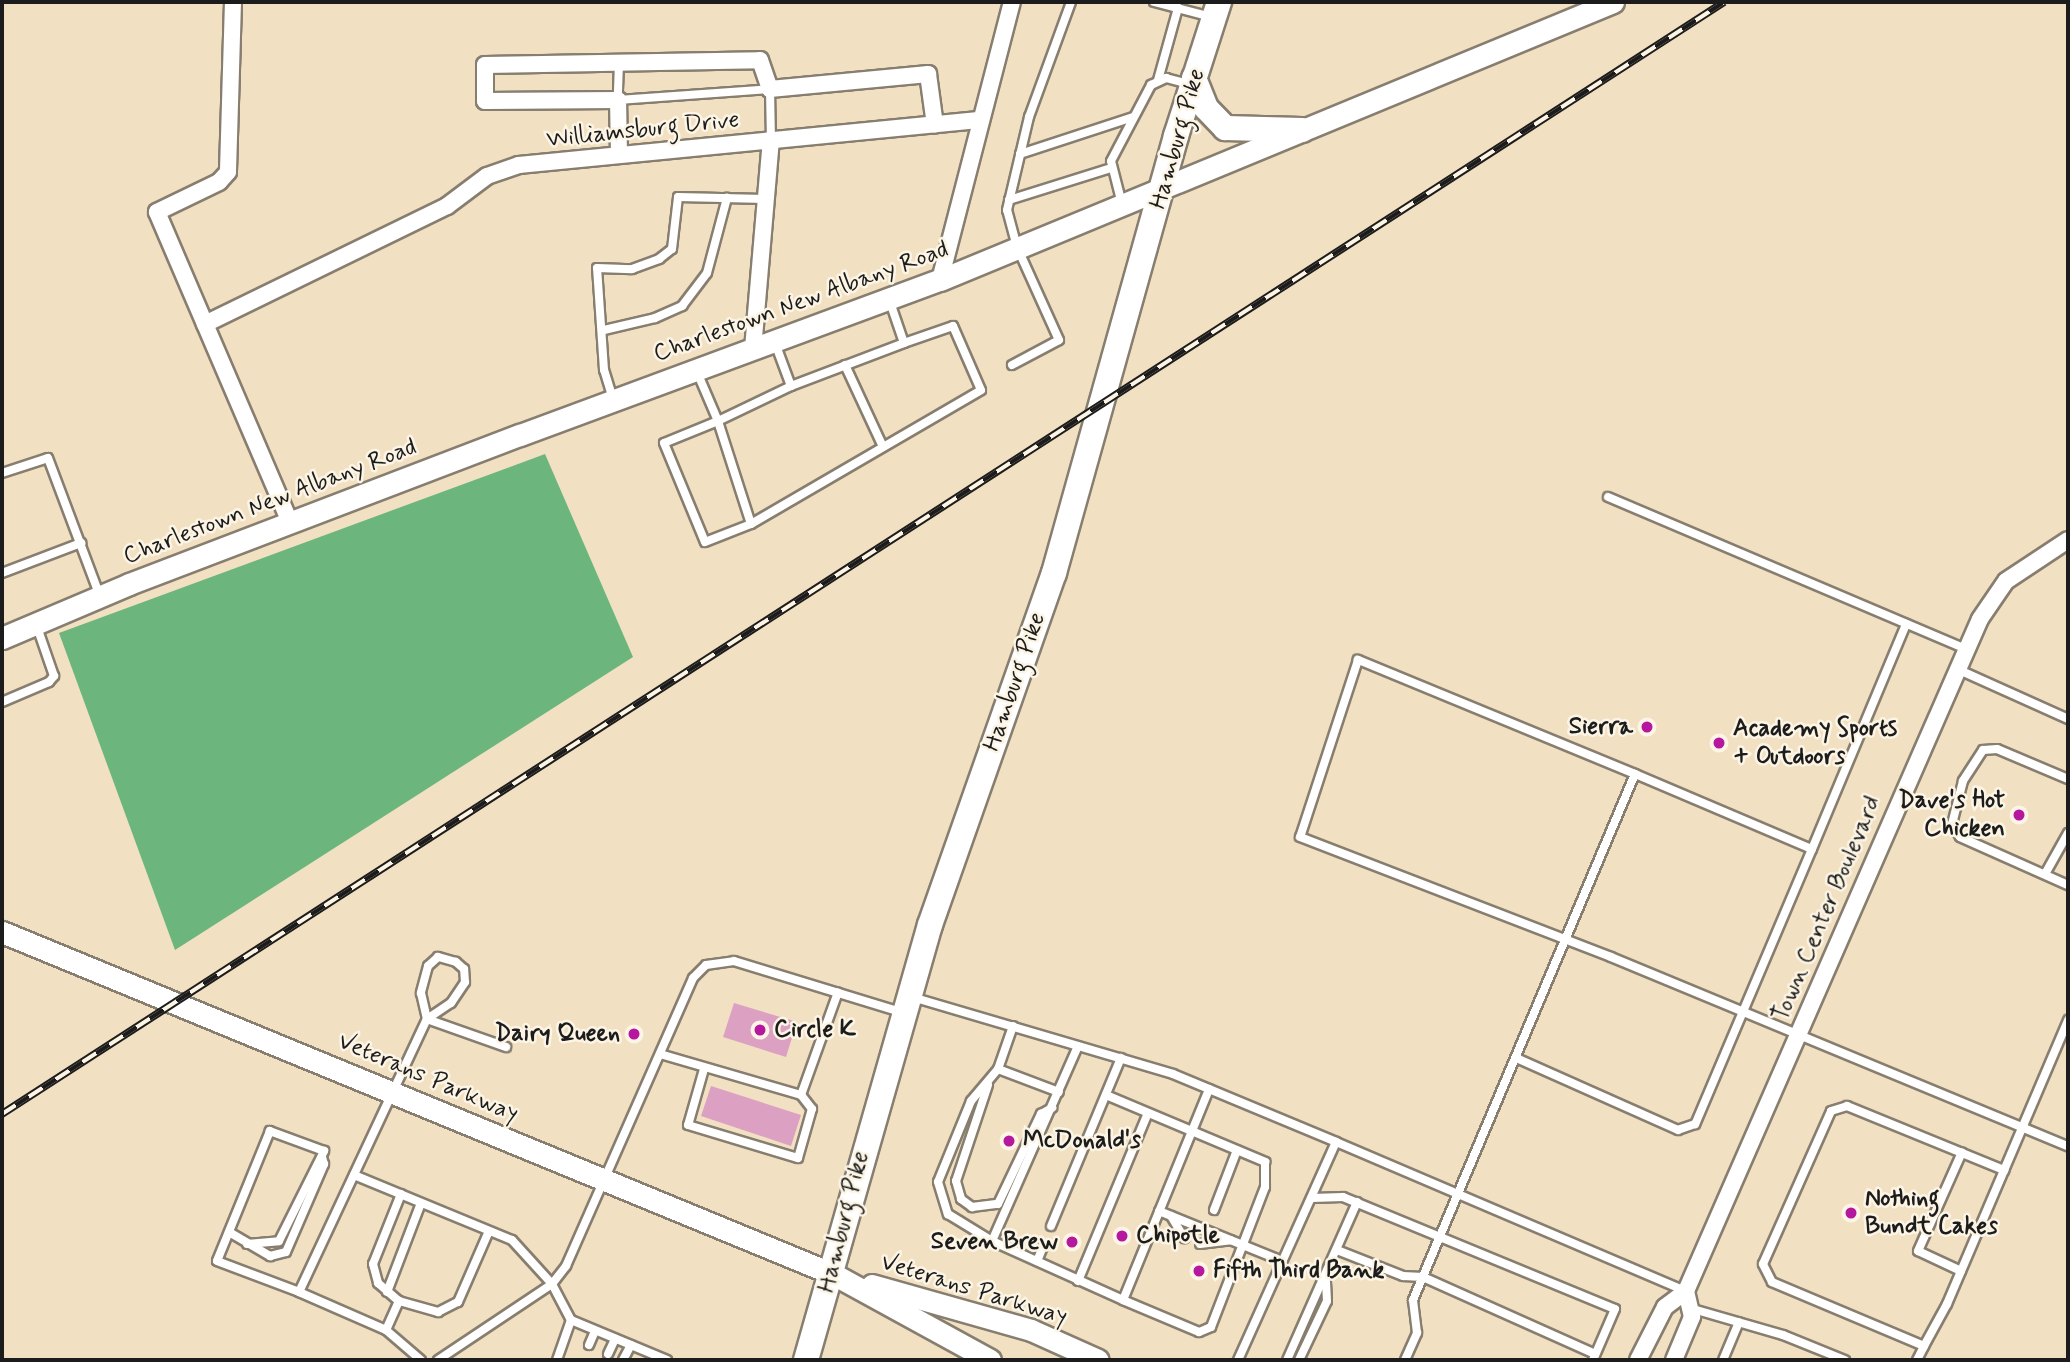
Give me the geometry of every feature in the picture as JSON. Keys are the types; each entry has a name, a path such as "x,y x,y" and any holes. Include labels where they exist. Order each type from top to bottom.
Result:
{"main road":[{"name":"Charlestown New Albany Road","path":"2,638 290,523 940,280 1613,2"},
{"name":"Hamburg Pike","path":"806,1360 833,1274 859,1162 906,1005 1054,573 1193,81 1216,10"},
{"path":"1193,81 1206,108 1225,128 1302,130"},
{"name":"Veterans Parkway","path":"2,932 833,1274 1031,1330 1098,1360"},
{"name":"Veterans Parkway","path":"833,1274 990,1360"}],"street":[{"path":"233,2 228,172 219,182 157,212 290,523"},
{"path":"940,280 1012,2"},
{"path":"619,155 618,100 485,101 485,65 760,60 770,89 928,74 935,125"},
{"name":"Williamsburg Drive","path":"205,324 447,206 487,176 519,165 981,120"},
{"name":"Williamsburg Drive","path":"753,349 771,140"},
{"name":"Town Center Boulevard","path":"1638,1360 1665,1307 1686,1291 1966,649 2006,581 2068,540"},
{"path":"1675,1360 1693,1309 1686,1291"}],"lane":[{"path":"1012,365 1059,340 1017,247 1007,210 1029,117 1071,2"},
{"path":"1154,2 1167,3 1178,8 1216,10"},
{"path":"1122,204 1111,167 1133,117 1158,80 1178,8"},
{"path":"620,62 618,100 770,89 771,140"},
{"path":"1158,80 1193,81"},
{"path":"1020,154 1133,117"},
{"path":"1009,200 1111,167"},
{"path":"613,401 604,370 604,330 597,268 632,269 659,260 672,249 678,197 766,199"},
{"path":"604,330 655,318 682,306 707,273 727,198"},
{"path":"889,299 904,343"},
{"path":"953,326 981,390 751,524 705,542 664,443 791,386 904,343 953,326"},
{"path":"774,341 791,386"},
{"path":"845,365 883,447"},
{"path":"696,370 718,421 751,524"},
{"path":"2,473 48,458 100,597"},
{"path":"1608,497 1966,649"},
{"path":"2,573 81,543"},
{"path":"2,702 49,682 54,676 36,624"},
{"path":"1516,1058 1678,1130 1695,1124 1906,624"},
{"path":"1812,849 1358,660 1300,837 1567,940 2068,1146"},
{"path":"1957,669 2068,719"},
{"path":"2068,779 1997,750 1983,750 1963,781 1952,824 1960,837 2068,885"},
{"path":"1405,1360 1417,1333 1413,1300 1567,940 1634,774"},
{"path":"2045,874 2068,833"},
{"path":"299,1292 427,1019 451,1003 466,982 464,969 456,962 438,957 428,966 421,993 427,1019"},
{"path":"438,1360 552,1284 566,1266 694,978 714,962 734,961 838,992 1013,1026 1121,1058 1209,1089 1686,1291"},
{"path":"801,1096 838,992"},
{"path":"427,1019 506,1046"},
{"path":"1917,1360 1961,1271 2068,1020"},
{"path":"1013,1026 998,1069 988,1085 956,1181 961,1199 972,1207 998,1204 1041,1114 1052,1108"},
{"path":"992,1241 1078,1046"},
{"path":"660,1054 801,1096 812,1109 798,1158 688,1125 704,1069"},
{"path":"1051,1226 1121,1058"},
{"path":"998,1069 1059,1092"},
{"path":"988,1085 971,1101 938,1182 948,1214 992,1241 1078,1281 1199,1332 1212,1327 1265,1187 1265,1162 1105,1095"},
{"path":"1123,1300 1209,1089"},
{"path":"1924,1346 1772,1282 1763,1264 1832,1111 1847,1107 2004,1170"},
{"path":"1078,1281 1149,1113"},
{"path":"323,1154 270,1131 217,1261 299,1292 386,1330 421,1360"},
{"path":"1238,1360 1336,1142"},
{"path":"1214,1210 1237,1150"},
{"path":"1961,1271 1917,1251 1962,1152"},
{"path":"247,1244 279,1241 323,1154"},
{"path":"229,1232 270,1256 286,1252 324,1164 323,1154"},
{"path":"354,1175 512,1240 552,1284 570,1320 631,1345 646,1356 666,1360"},
{"path":"401,1194 373,1264 378,1283 399,1301 438,1312 458,1302 489,1231"},
{"path":"1312,1198 1343,1197 1357,1202 1615,1309 1594,1357 1423,1277 1403,1276 1337,1250"},
{"path":"1287,1360 1357,1202"},
{"path":"387,1292 421,1203"},
{"path":"1159,1211 1282,1261"},
{"path":"1171,1216 1184,1238"},
{"path":"1200,1244 1231,1240"},
{"path":"1037,1261 1043,1247"},
{"path":"1299,1360 1327,1301 1326,1276"},
{"path":"386,1330 399,1301"},
{"path":"1693,1309 1739,1322 1845,1360"},
{"path":"557,1360 570,1320"},
{"path":"1723,1360 1739,1322"},
{"path":"589,1345 596,1331"},
{"path":"608,1354 615,1339"},
{"path":"623,1360 631,1345"}],"green space":[{"path":"545,454 633,657 175,950 59,633"}],"building":[{"name":"Circle K","path":"734,1003 797,1022 786,1057 723,1037"},
{"name":"Circle K","path":"711,1086 801,1115 791,1146 701,1116"}],"railway":[{"path":"2,1114 1724,2"}],"place":[{"name":"Sierra","path":"1647,727"},
{"name":"Academy Sports + Outdoors","path":"1719,743"},
{"name":"Dave's Hot Chicken","path":"2019,815"},
{"name":"Circle K","path":"760,1030"},
{"name":"Dairy Queen","path":"634,1034"},
{"name":"McDonald's","path":"1009,1141"},
{"name":"Nothing Bundt Cakes","path":"1851,1213"},
{"name":"Chipotle","path":"1122,1236"},
{"name":"Seven Brew","path":"1072,1242"},
{"name":"Fifth Third Bank","path":"1199,1271"}]}
